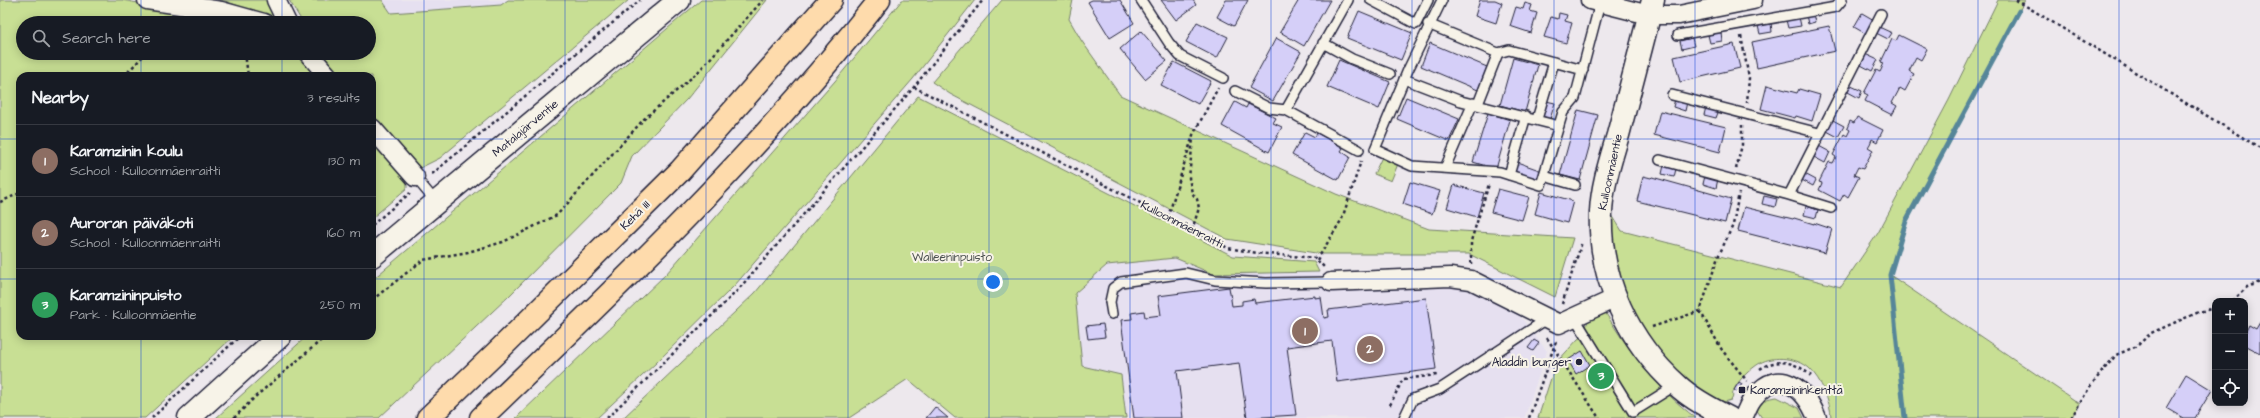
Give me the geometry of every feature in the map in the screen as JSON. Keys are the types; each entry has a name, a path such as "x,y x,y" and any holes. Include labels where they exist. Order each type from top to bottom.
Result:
{"highway":[{"name":"Kehä III","path":"428,418 502,348 680,171 831,0"},
{"path":"482,418 618,286 742,160 879,0"}],"main road":[{"name":"Matalajärventie","path":"376,253 679,0"},
{"name":"Kulloonmäentie","path":"1651,8 1611,159 1601,210 1601,236 1607,268 1616,298 1634,334 1647,355 1676,385 1707,407 1729,418"},
{"path":"190,418 276,340"}],"street":[{"path":"147,0 221,11 239,16"},
{"path":"276,0 284,16"},
{"path":"1595,1 1651,8 1678,15 1753,0"},
{"path":"314,60 325,72"},
{"path":"376,133 418,181"},
{"path":"1331,282 1450,277 1471,280 1555,322 1616,298"},
{"path":"1743,418 1755,394 1768,384 1782,381 1800,390 1813,407 1817,418"}],"lane":[{"path":"1141,0 1169,43 1180,56 1223,78"},
{"path":"1286,110 1348,0"},
{"path":"1371,0 1416,24 1428,0"},
{"path":"1442,0 1428,24 1376,149 1412,166 1492,171 1542,185 1563,112 1575,98 1582,70 1595,1"},
{"path":"1678,35 1836,7 1842,0"},
{"path":"1789,195 1819,133 1881,14"},
{"path":"1428,24 1498,53 1509,50 1582,70"},
{"path":"1323,43 1352,59 1390,74"},
{"path":"1445,168 1498,53"},
{"path":"1537,120 1554,62"},
{"path":"1404,79 1460,101 1526,116 1559,126"},
{"path":"1235,91 1269,108 1286,110 1359,150"},
{"path":"1672,95 1819,133"},
{"path":"1509,175 1526,116"},
{"path":"1660,160 1831,208"},
{"path":"1544,176 1575,185"},
{"path":"418,181 436,202"},
{"path":"1112,314 1110,302 1113,288 1121,282 1186,273 1215,280 1266,283 1331,282"},
{"path":"1404,418 1413,399 1440,389 1555,322 1633,412 1676,385"}],"path":[{"path":"376,221 418,181 640,0"},
{"path":"376,297 423,260 468,252 503,242 557,215 644,119 698,72 763,0"},
{"path":"607,418 737,291 914,87 984,0"},
{"path":"2016,0 2260,148"},
{"path":"1738,24 1748,78 1742,125 1742,145 1736,170 1741,182 1733,225 1718,257 1700,311 1722,350 1747,381"},
{"path":"128,72 139,60"},
{"path":"246,60 247,72"},
{"path":"1168,217 1193,135 1223,78"},
{"name":"Kulloonmäenraitti","path":"914,87 1228,248 1257,253 1315,258 1317,260"},
{"path":"1192,230 1199,208 1197,199 1192,193 1189,178 1193,135"},
{"path":"1331,282 1324,267 1317,260 1342,219 1362,158 1359,150"},
{"path":"1471,280 1471,241 1492,171"},
{"path":"0,202 16,194"},
{"path":"1529,418 1555,348 1555,322 1584,235"},
{"path":"2236,298 2247,287 2260,282"},
{"path":"2071,418 2091,385 2116,355 2137,346 2151,333 2199,312 2212,309"},
{"path":"1634,334 1700,311"},
{"path":"1555,322 1555,348 1599,418"},
{"path":"152,418 236,340"},
{"path":"234,418 255,397 321,340"}],"shaded area":[{"path":"382,0 508,0 501,5 391,13"},
{"path":"1175,258 1213,274 1319,272 1325,289 1454,284 1516,311 1547,351 1525,416 1524,418 1126,418 1121,375 1082,366 1075,293 1107,265"}],"green space":[{"path":"0,0 122,0 207,16 16,16 16,60 304,60 315,72 16,72 16,340 230,340 145,418 0,418"},
{"path":"217,0 268,0 274,16 267,16 225,1"},
{"path":"289,0 382,0 391,13 501,5 508,0 629,0 440,158 418,169 376,119 376,72 337,72 326,60 376,60 376,16 299,16"},
{"path":"701,0 767,0 687,99 632,156 621,183 508,297 379,418 216,418 303,340 376,340 376,277"},
{"path":"902,0 975,0 913,79 735,285 656,363 597,418 516,418 666,274 835,81"},
{"path":"1002,0 1073,0 1069,19 1081,40 1120,95 1336,194 1429,229 1573,238 1555,297 1469,254 1322,254 1227,239 950,94 932,82"},
{"path":"1998,0 2025,0 1906,221 1890,275 2080,404 2071,418 1831,418 1827,398 1818,378 1809,368 1799,362 1779,358 1760,363 1748,372 1735,388 1731,400 1721,403 1712,401 1677,374 1634,319 1612,257 1612,215 1622,231 1841,287 1878,233 1949,100"},
{"name":"Walleeninpuisto","path":"918,96 1233,256 1314,262 1319,272 1213,274 1175,258 1107,265 1075,293 1082,366 1121,375 1126,418 955,418 908,379 849,418 623,418 755,293"},
{"path":"376,145 407,181 407,188 376,215"},
{"path":"1382,157 1398,164 1391,181 1374,174"},
{"path":"1605,312 1624,342 1645,370 1669,395 1696,418 1538,418 1556,363 1578,339 1588,333 1586,327 1589,317"},
{"path":"1777,397 1799,408 1804,418 1762,418 1756,409 1760,403"}],"building":[{"path":"1092,0 1120,0 1134,23 1110,38 1088,2"},
{"path":"1161,0 1193,0 1196,5 1176,20"},
{"path":"1226,0 1248,0 1234,26 1217,17"},
{"path":"1299,0 1330,0 1304,46 1280,32"},
{"path":"1480,0 1495,0 1502,3 1496,23 1475,16"},
{"path":"1525,3 1532,5 1530,11 1537,13 1531,33 1510,26 1516,7 1523,9"},
{"path":"1359,11 1412,33 1401,60 1347,38"},
{"path":"1559,13 1567,15 1565,21 1572,23 1566,43 1544,37 1551,17 1558,19"},
{"path":"1862,13 1874,20 1866,34 1854,27"},
{"path":"1813,14 1815,22 1808,24 1806,15"},
{"path":"1799,17 1801,26 1788,28 1786,20"},
{"path":"1197,22 1228,37 1217,58 1186,42"},
{"path":"1771,23 1772,32 1760,34 1758,26"},
{"path":"1829,26 1835,51 1757,68 1752,42"},
{"path":"1879,27 1892,33 1888,39 1876,33"},
{"path":"1141,31 1167,61 1145,79 1120,49"},
{"path":"1721,32 1722,41 1710,43 1708,35"},
{"path":"1899,35 1927,49 1921,60 1916,57 1909,71 1914,74 1905,91 1900,88 1892,103 1897,106 1892,115 1865,101 1868,95 1864,93 1876,70 1880,72 1884,63 1881,62 1892,39 1896,41"},
{"path":"1276,38 1301,52 1273,101 1249,88"},
{"path":"1692,38 1694,46 1682,49 1680,41"},
{"path":"1430,43 1487,67 1478,90 1421,66"},
{"path":"1734,44 1740,68 1680,82 1674,57"},
{"path":"1865,54 1878,60 1872,71 1859,64"},
{"path":"1513,58 1538,65 1525,112 1500,105"},
{"path":"1339,60 1390,82 1379,109 1327,87"},
{"path":"1174,62 1211,81 1198,104 1161,85"},
{"path":"1767,85 1797,93 1799,89 1820,95 1812,121 1796,116 1795,118 1761,109"},
{"path":"1849,85 1862,91 1859,98 1846,91"},
{"path":"1406,97 1459,119 1449,141 1397,119"},
{"path":"1675,99 1687,102 1685,111 1673,107"},
{"path":"1546,101 1555,103 1550,119 1542,116"},
{"path":"1235,102 1246,108 1248,104 1276,118 1273,123 1282,127 1269,152 1222,126"},
{"path":"1706,107 1719,110 1716,118 1704,115"},
{"path":"1578,110 1598,115 1580,180 1560,175"},
{"path":"1660,111 1726,127 1720,152 1654,135"},
{"path":"1488,113 1510,120 1496,169 1473,162"},
{"path":"1857,117 1883,130 1877,142 1872,139 1868,147 1873,150 1863,169 1858,167 1854,175 1859,177 1848,197 1844,194 1840,201 1819,190 1822,183 1819,182 1829,162 1833,163 1836,157 1833,155 1844,134 1847,136 1850,130 1847,128 1850,121 1854,123"},
{"path":"1831,119 1844,126 1838,137 1825,130"},
{"path":"1305,132 1315,137 1317,133 1337,144 1343,148 1341,151 1350,157 1338,180 1292,155"},
{"path":"1817,145 1830,152 1825,163 1812,156"},
{"path":"1517,162 1542,171 1539,180 1514,172"},
{"path":"1664,165 1676,169 1674,177 1662,174"},
{"path":"1803,173 1816,180 1813,186 1800,179"},
{"path":"1643,176 1652,177 1731,199 1725,223 1637,201"},
{"path":"1705,176 1718,179 1716,188 1703,184"},
{"path":"1410,182 1440,191 1432,214 1403,204"},
{"path":"1454,185 1484,193 1477,217 1447,208"},
{"path":"1498,189 1529,197 1522,220 1491,212"},
{"path":"1541,192 1573,201 1567,223 1535,214"},
{"path":"1764,196 1777,199 1775,207 1762,204"},
{"path":"1806,206 1818,210 1816,218 1804,215"},
{"path":"1744,207 1814,223 1832,229 1825,253 1738,231"},
{"path":"1229,287 1232,306 1242,305 1242,301 1254,299 1255,303 1315,296 1315,298 1321,297 1324,318 1329,317 1328,310 1426,298 1436,369 1337,382 1332,341 1287,347 1296,415 1247,418 1239,363 1177,371 1183,418 1134,418 1121,320 1132,319 1131,313 1144,311 1145,317 1161,315 1158,296"},
{"path":"2260,322 2260,353 2248,347 2248,327 2249,325 2256,329"},
{"path":"1103,324 1105,337 1088,339 1086,326"},
{"path":"1534,340 1539,343 1533,351 1528,348"},
{"name":"Aladdin burger","path":"1582,351 1590,365 1576,374 1568,360"},
{"path":"2186,374 2212,390 2195,418 2183,418 2166,408"},
{"path":"1739,382 1742,384 1737,392 1734,390"},
{"path":"935,407 948,418 926,418"}],"waterway":[{"path":"1905,418 1890,275 1906,221 2019,11"}],"place":[{"name":"Karamzinin koulu","path":"1305,331"},
{"name":"Auroran päiväkoti","path":"1370,349"},
{"name":"Aladdin burger","path":"1579,362"},
{"name":"Karamzininpuisto","path":"1601,376"},
{"name":"Karamzininkenttä","path":"1742,390"}]}
